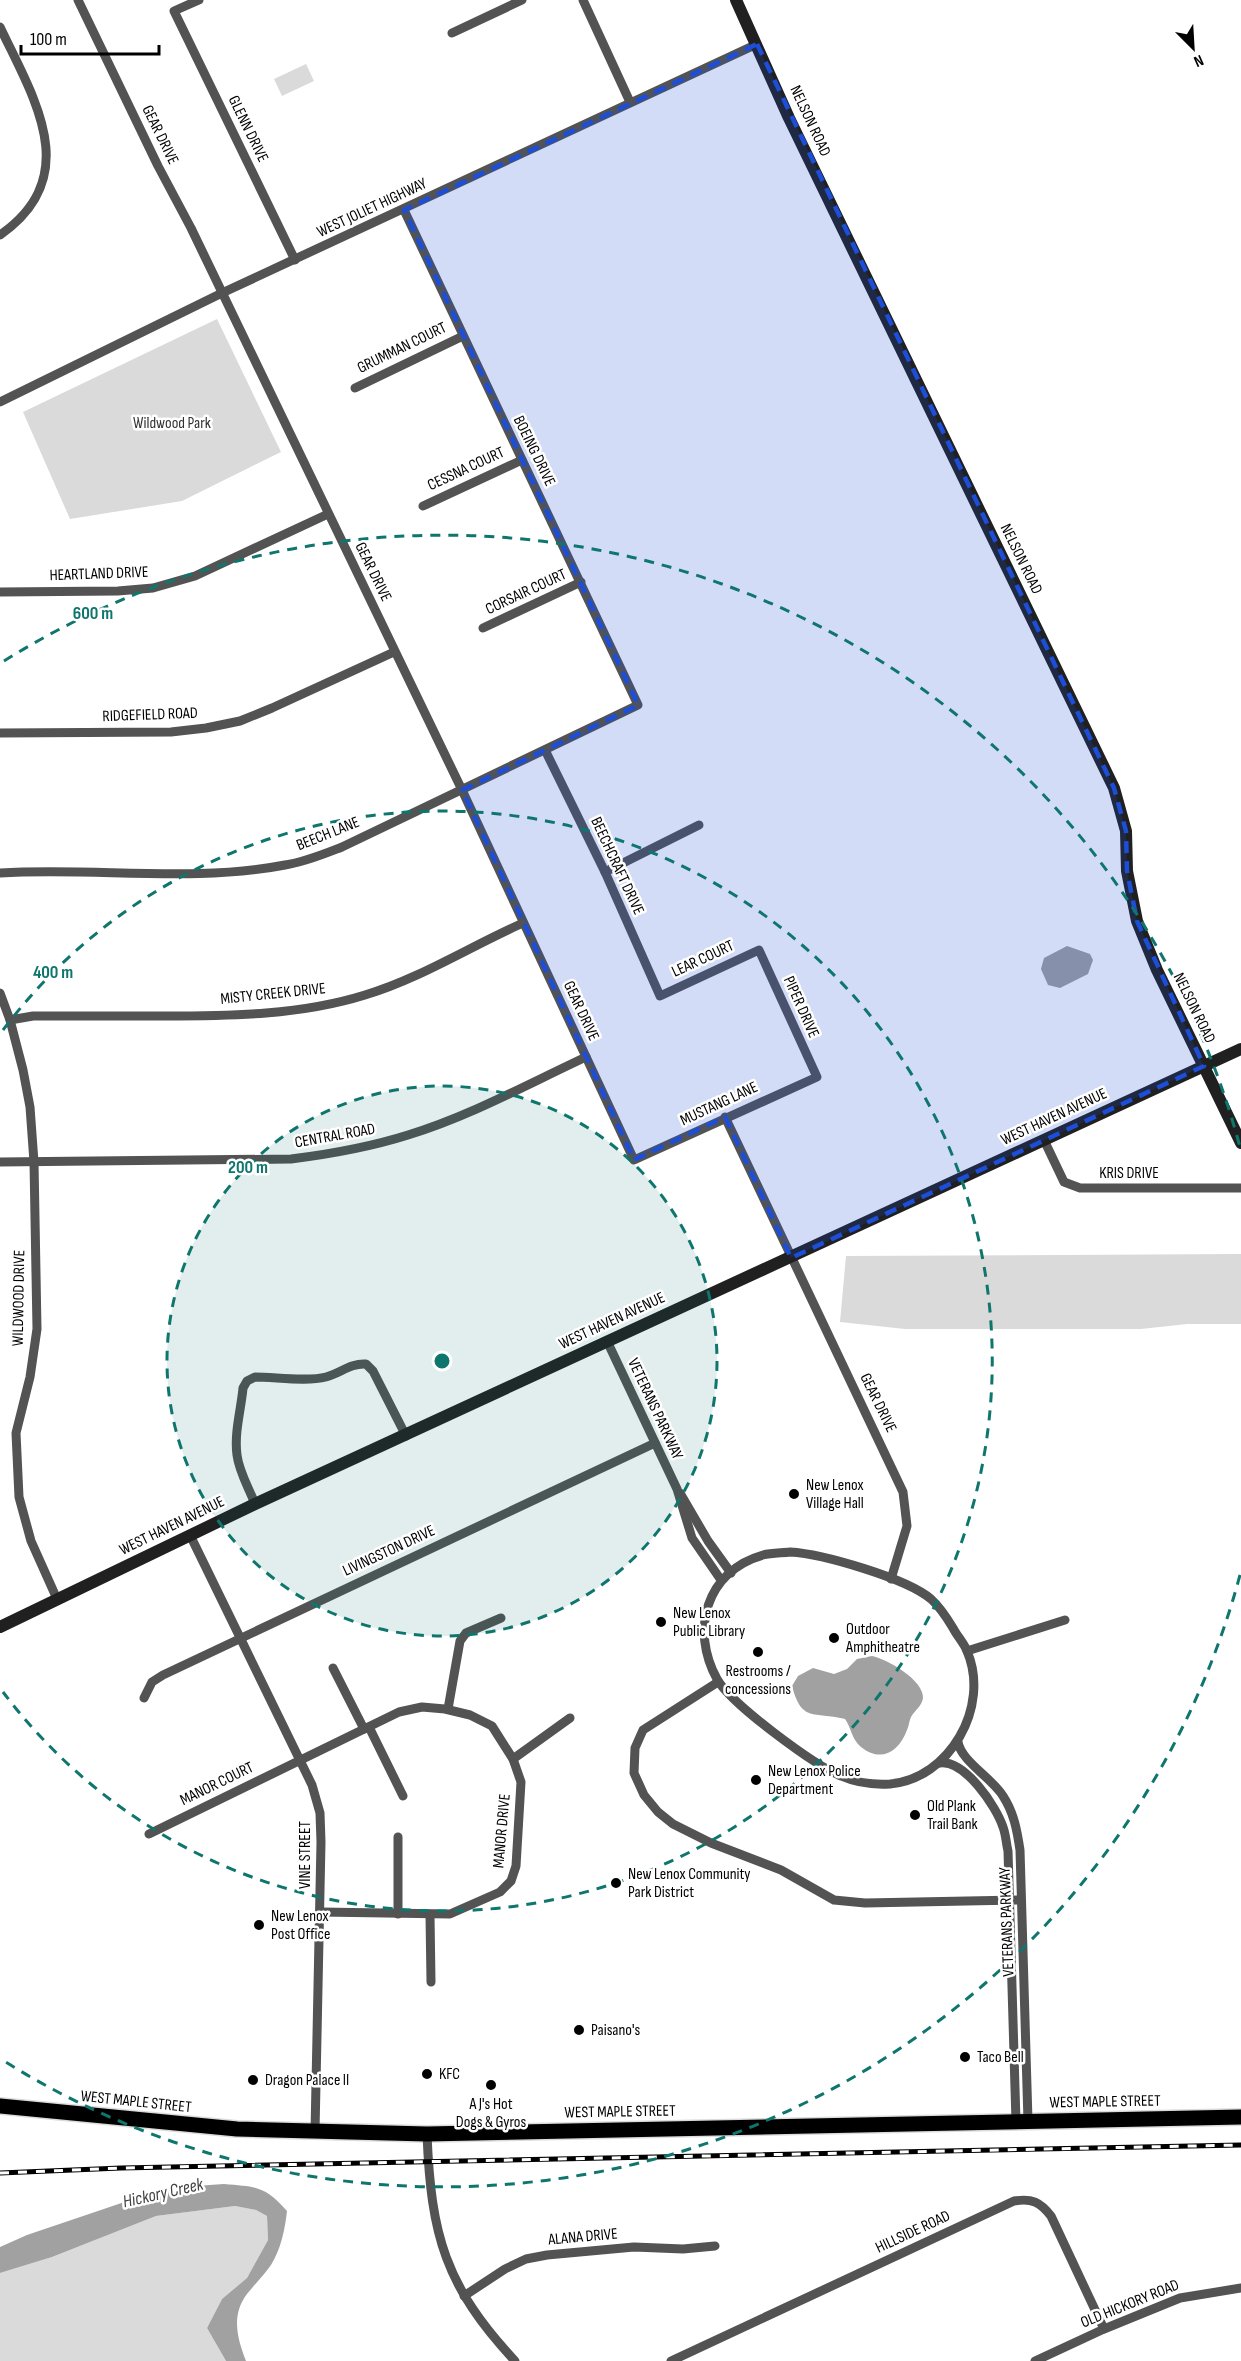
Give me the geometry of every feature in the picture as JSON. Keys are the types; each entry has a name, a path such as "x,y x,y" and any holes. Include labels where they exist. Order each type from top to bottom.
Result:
{"main road":[{"name":"WEST MAPLE STREET","path":"0,2106 193,2126 315,2132 427,2134 1241,2117"}],"street":[{"name":"GEAR DRIVE","path":"78,0 158,166 191,228 462,790 634,1161"},
{"name":"GLENN DRIVE","path":"199,0 174,11 295,260"},
{"path":"452,33 522,0"},
{"path":"583,0 630,102"},
{"name":"NELSON ROAD","path":"736,0 789,118 1114,788 1126,831 1127,871 1137,921 1157,970 1241,1143"},
{"path":"0,27 42,119 47,154 38,191 26,211 12,227 0,235"},
{"name":"WEST JOLIET HIGHWAY","path":"0,402 222,293 757,44"},
{"name":"BOEING DRIVE","path":"404,210 638,705"},
{"name":"GRUMMAN COURT","path":"355,388 463,336"},
{"name":"CESSNA COURT","path":"423,506 522,460"},
{"name":"HEARTLAND DRIVE","path":"0,591 118,591 153,588 195,576 328,514"},
{"name":"CORSAIR COURT","path":"483,628 581,582"},
{"name":"RIDGEFIELD ROAD","path":"0,733 171,732 206,728 240,721 394,652"},
{"name":"BEECH LANE","path":"0,873 217,872 305,861 342,847 638,705"},
{"name":"BEECHCRAFT DRIVE","path":"545,750 605,872 660,996"},
{"path":"605,872 699,825"},
{"name":"MISTY CREEK DRIVE","path":"10,1020 33,1016 254,1014 303,1009 387,988 523,923"},
{"name":"LEAR COURT","path":"660,996 759,950"},
{"name":"PIPER DRIVE","path":"759,950 817,1077"},
{"name":"WILDWOOD DRIVE","path":"0,993 10,1020 30,1107 34,1162 37,1329 30,1377 16,1433 17,1472 24,1521 57,1599"},
{"name":"WEST HAVEN AVENUE","path":"0,1627 255,1504 1241,1049"},
{"name":"CENTRAL ROAD","path":"0,1162 291,1159 336,1153 410,1135 449,1120 586,1057"},
{"name":"MUSTANG LANE","path":"634,1161 725,1117 817,1077"},
{"name":"GEAR DRIVE","path":"725,1117 903,1492 907,1526 891,1579"},
{"name":"KRIS DRIVE","path":"1044,1140 1064,1182 1080,1188 1241,1188"},
{"name":"VETERANS PARKWAY","path":"607,1341 676,1489 692,1538 722,1580"},
{"path":"255,1504 237,1456 236,1439 243,1388 247,1381 255,1377 326,1377 351,1365 366,1364 374,1371 406,1436"},
{"name":"LIVINGSTON DRIVE","path":"144,1698 152,1682 163,1675 656,1443"},
{"name":"VETERANS PARKWAY","path":"676,1489 713,1549 731,1573"},
{"name":"VINE STREET","path":"190,1535 238,1638 312,1785 320,1813 315,2132"},
{"path":"806,1553 891,1579 916,1589 932,1600 945,1615 967,1651 973,1686 971,1708 958,1742 940,1762 918,1778 892,1784 869,1785 830,1772 751,1715 718,1682 706,1656 703,1634 705,1614 722,1580 743,1564 764,1555 806,1553"},
{"path":"448,1709 460,1641 466,1633 501,1618"},
{"path":"967,1651 1065,1620"},
{"path":"333,1668 403,1796"},
{"path":"718,1682 643,1730 635,1748 634,1773 644,1795 658,1812 673,1824 711,1843 781,1870 834,1900 865,1904 1021,1900"},
{"name":"MANOR DRIVE","path":"299,1761 399,1712 422,1707 448,1709 470,1715 492,1726 513,1759 521,1782 516,1866 511,1881 500,1892 450,1914 320,1912"},
{"path":"513,1759 570,1718"},
{"name":"VETERANS PARKWAY","path":"958,1742 959,1748 968,1760 986,1775 1003,1796 1016,1820 1020,1850 1021,1900 1022,2122"},
{"name":"MANOR COURT","path":"149,1834 299,1761"},
{"name":"VETERANS PARKWAY","path":"940,1762 960,1768 993,1805 1004,1828 1008,1851 1022,2122"},
{"path":"398,1837 398,1914"},
{"path":"430,1915 431,1982"},
{"path":"427,2134 431,2204 446,2259 465,2296 490,2334 515,2361"},
{"name":"HILLSIDE ROAD","path":"671,2361 1014,2200 1029,2198 1042,2204 1051,2216 1104,2329"},
{"name":"ALANA DRIVE","path":"465,2296 505,2269 526,2259 636,2247 682,2249 715,2246"},
{"name":"OLD HICKORY ROAD","path":"1035,2361 1104,2329 1180,2298 1241,2288"}],"highlighted area":[{"path":"757,44 1114,788 1126,831 1127,871 1137,921 1204,1066 791,1258 725,1117 634,1160 462,790 638,705 404,210"}],"green space":[{"path":"306,64 314,81 282,96 274,79"},
{"name":"Wildwood Park","path":"217,319 281,452 182,501 70,519 23,412"},
{"path":"1241,1254 1241,1324 1187,1324 1141,1329 905,1329 840,1322 846,1256"},
{"path":"235,2206 256,2210 267,2216 268,2240 247,2278 222,2299 207,2328 226,2361 0,2361 0,2273 52,2257 156,2216"}],"water":[{"path":"1067,946 1090,954 1093,960 1088,974 1060,988 1048,985 1041,969 1044,958"},
{"path":"872,1656 904,1671 918,1684 923,1698 911,1717 904,1738 894,1749 882,1754 868,1752 861,1747 845,1719 805,1711 800,1706 792,1686 798,1676 813,1668 834,1674 847,1669 857,1659"},
{"name":"Hickory Creek","path":"224,2184 259,2189 272,2196 287,2211 282,2239 274,2259 247,2294 239,2310 238,2335 246,2361 226,2361 207,2328 222,2299 247,2278 268,2240 267,2216 256,2210 235,2206 156,2216 52,2257 0,2273 0,2247 27,2235 154,2192 181,2187"}],"railway":[{"path":"0,2173 121,2168 1241,2145"}],"place":[{"name":"New Lenox Village Hall","path":"794,1494"},
{"name":"New Lenox Public Library","path":"661,1622"},
{"name":"Outdoor Amphitheatre","path":"834,1638"},
{"name":"Restrooms / concessions","path":"758,1652"},
{"name":"New Lenox Police Department","path":"756,1780"},
{"name":"Old Plank Trail Bank","path":"915,1815"},
{"name":"New Lenox Community Park District","path":"616,1883"},
{"name":"New Lenox Post Office","path":"259,1925"},
{"name":"Paisano's","path":"579,2030"},
{"name":"Taco Bell","path":"965,2057"},
{"name":"KFC","path":"427,2074"},
{"name":"Dragon Palace II","path":"253,2080"},
{"name":"A J's Hot Dogs & Gyros","path":"491,2085"}]}
